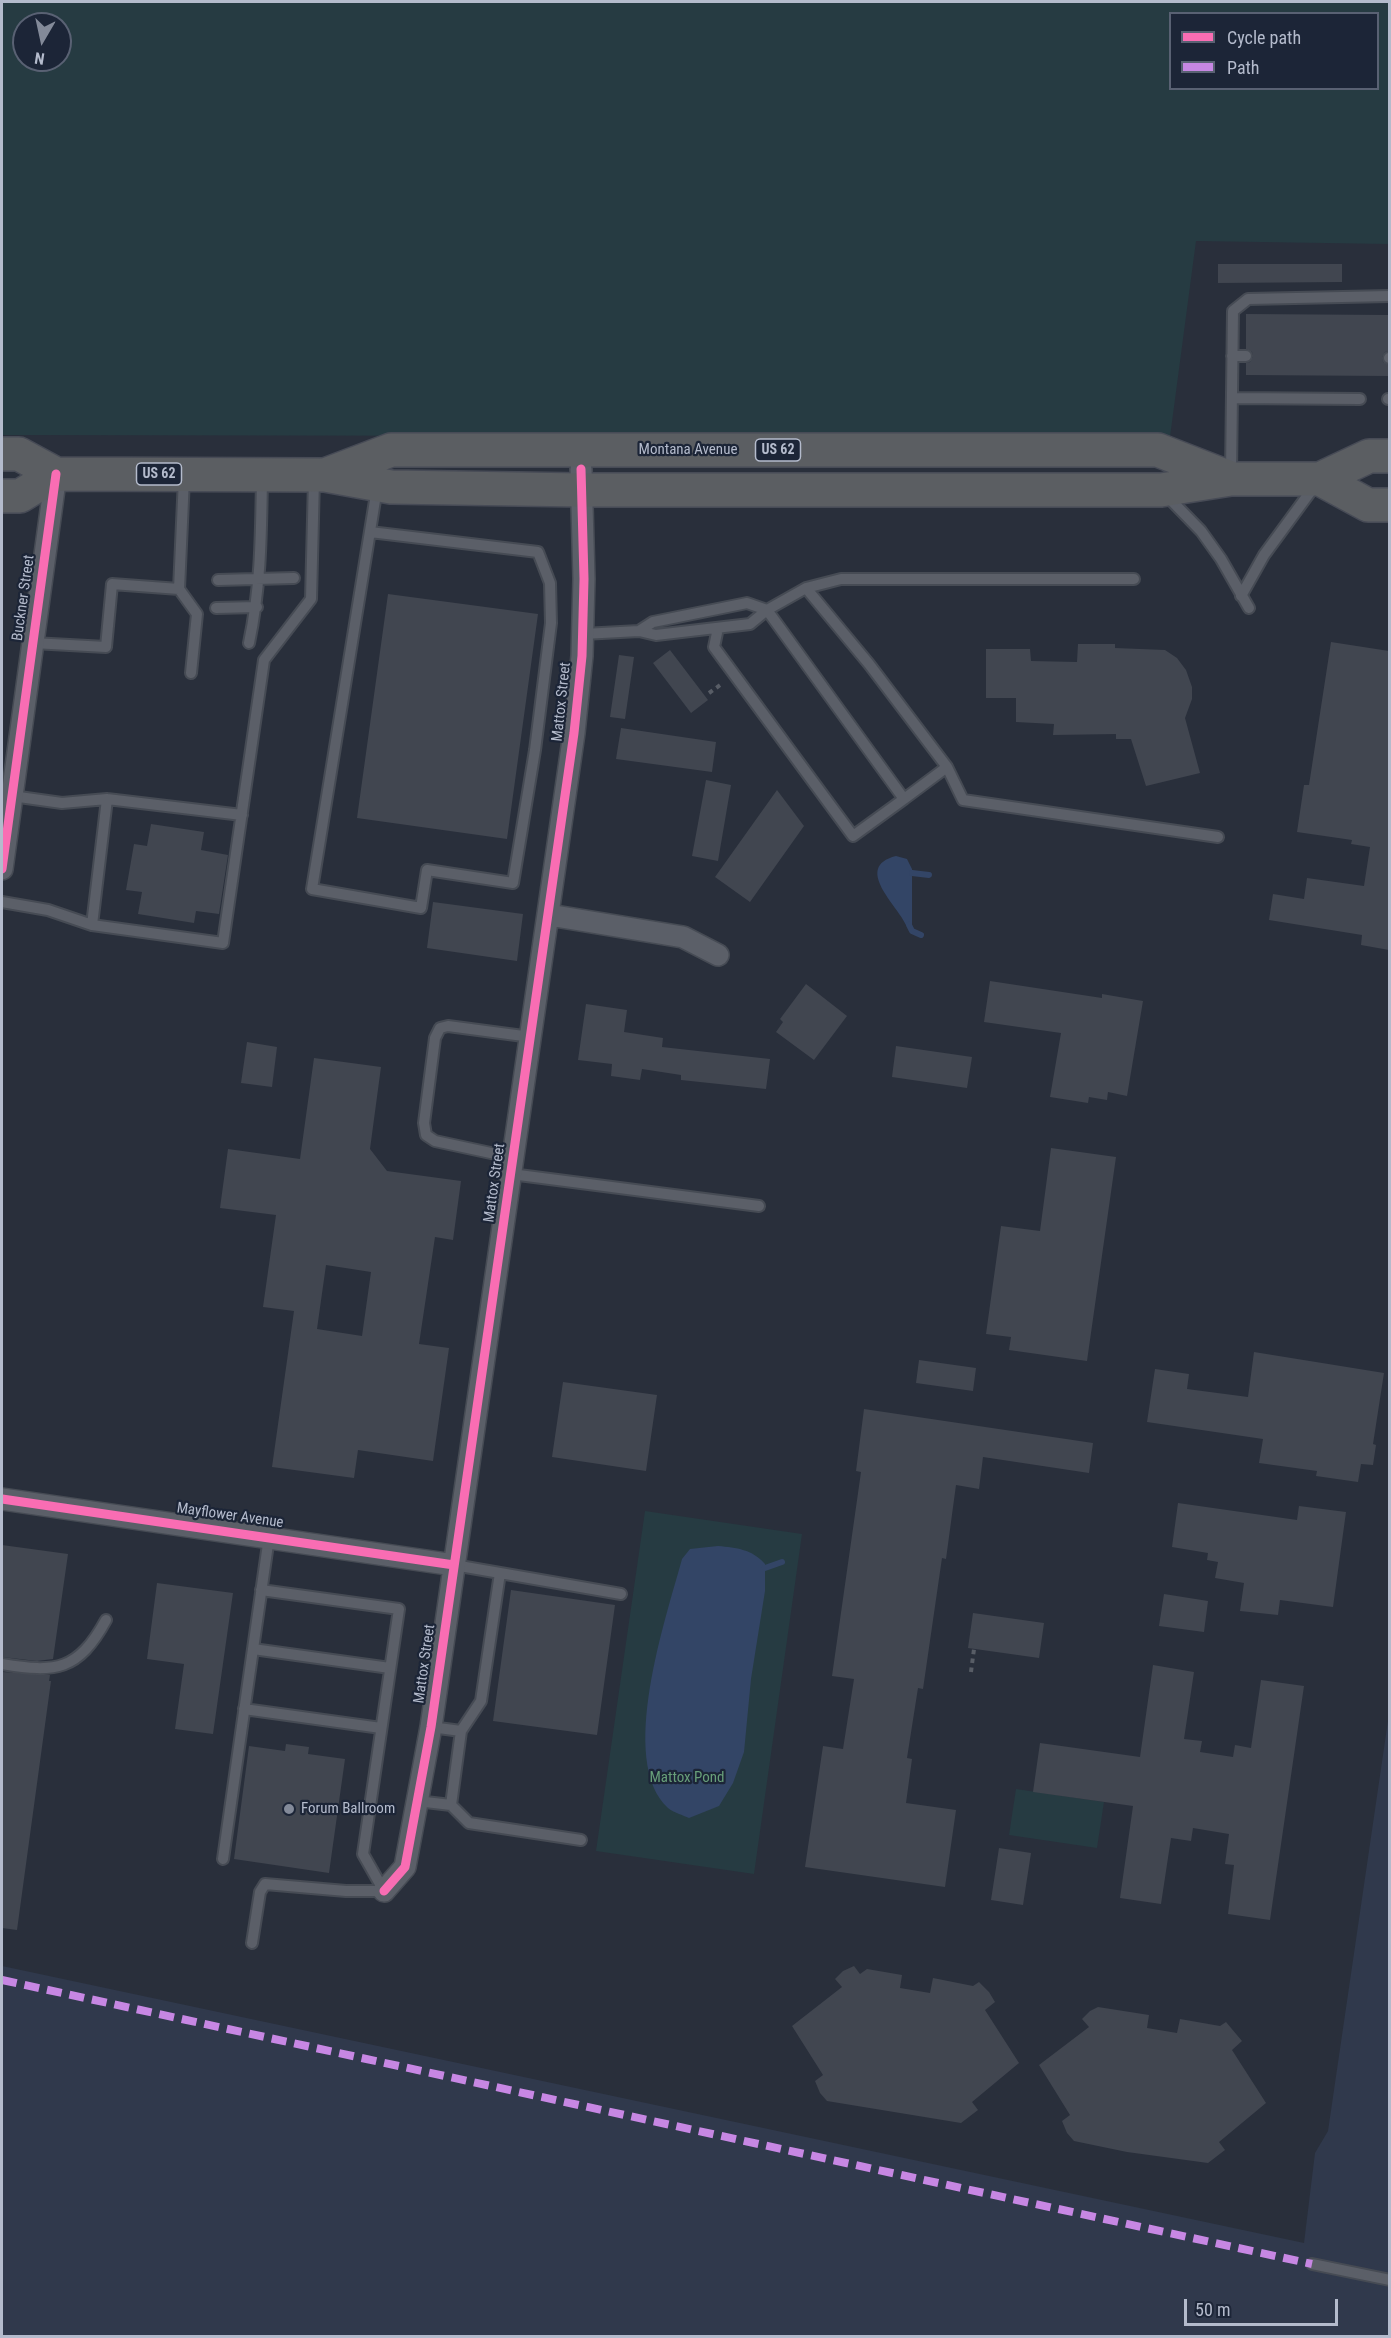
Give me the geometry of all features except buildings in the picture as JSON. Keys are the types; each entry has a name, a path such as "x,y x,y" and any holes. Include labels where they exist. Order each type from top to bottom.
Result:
{"highway":[{"name":"Montana Avenue","path":"2,454 19,454 56,474 184,474 262,477 327,473 391,450 1158,450 1220,474"},
{"name":"Montana Avenue","path":"1320,479 1369,456 1389,456"},
{"name":"Montana Avenue","path":"327,473 391,487 581,480 1161,490 1220,474 1320,479 1368,505 1389,505"},
{"path":"327,473 581,480 1220,474"},
{"path":"2,496 20,496 56,474"}],"street":[{"name":"Buckner Street","path":"2,869 56,474"},
{"name":"Mattox Street","path":"384,1891 405,1866 431,1728 549,915 579,695 585,579 581,480"},
{"path":"549,915 683,937 718,955"},
{"name":"Mayflower Avenue","path":"2,1499 269,1536 454,1565"}],"lane":[{"path":"1220,474 1232,398 1233,311 1239,304 1248,299 1389,296"},
{"path":"1232,356 1246,356"},
{"path":"1232,398 1360,399"},
{"path":"2,902 48,910 92,925 223,943 264,660 311,599 327,473"},
{"path":"184,474 179,589 197,614 191,673"},
{"path":"249,644 260,579 262,477"},
{"path":"1241,596 1264,555 1320,479"},
{"path":"370,532 538,552 550,583 551,623 535,750 513,884 428,870 421,908 312,889 377,485"},
{"path":"1161,490 1201,531 1221,559 1249,608"},
{"path":"218,580 294,578"},
{"path":"583,634 639,631 656,635 750,624 767,610 806,588 840,579 1134,579"},
{"path":"33,643 106,647 112,584 179,589"},
{"path":"806,588 869,664 947,767 963,800 1218,837"},
{"path":"639,631 653,622 747,603 767,610 904,799"},
{"path":"216,608 257,607"},
{"path":"718,628 714,647 853,836 947,767"},
{"path":"12,796 63,803 107,799 242,815"},
{"path":"92,925 107,799"},
{"path":"531,1037 448,1026 440,1028 435,1038 424,1123 426,1135 435,1142 513,1166 759,1206"},
{"path":"223,1859 269,1536"},
{"path":"454,1565 621,1594"},
{"path":"451,1804 461,1731 481,1701 500,1573"},
{"path":"252,1943 260,1893 265,1884 346,1891 384,1891 363,1854 399,1609 261,1590"},
{"path":"2,1664 50,1669 66,1664 84,1654 106,1620"},
{"path":"253,1649 390,1668"},
{"path":"244,1709 381,1728"},
{"path":"431,1728 461,1731"},
{"path":"417,1801 451,1804 469,1823 581,1840"},
{"path":"1312,2264 1389,2280"}],"path":[{"path":"971,1672 974,1649"}],"shaded area":[{"path":"1389,1714 1389,2336 2,2336 2,1966 1304,2243 1315,2153 1328,2131"}],"green space":[{"path":"2,2 1389,2 1389,244 1196,241 1170,437 2,435"},
{"name":"Mattox Pond","path":"645,1511 802,1534 754,1874 596,1851"},
{"path":"1016,1789 1104,1802 1097,1848 1009,1835"}],"water":[{"path":"896,856 907,859 912,869 912,925 906,925 878,878 878,869 884,861"},
{"name":"Mattox Pond","path":"718,1546 744,1550 760,1559 765,1564 765,1591 751,1679 744,1752 733,1783 719,1806 689,1818 668,1808 653,1786 646,1758 646,1724 657,1651 682,1559 690,1549"}],"waterway":[{"path":"912,873 929,875"},
{"path":"909,925 912,931 921,935"},
{"path":"765,1568 782,1562"}],"marked path":[{"path":"2,1980 1312,2264"}],"cycle path":[{"path":"384,1891 405,1867 431,1727 574,733 582,656 584,579 581,469"},
{"path":"2,869 56,474"},
{"path":"2,1499 454,1565"}],"place":[{"name":"Forum Ballroom","path":"289,1809"}]}
